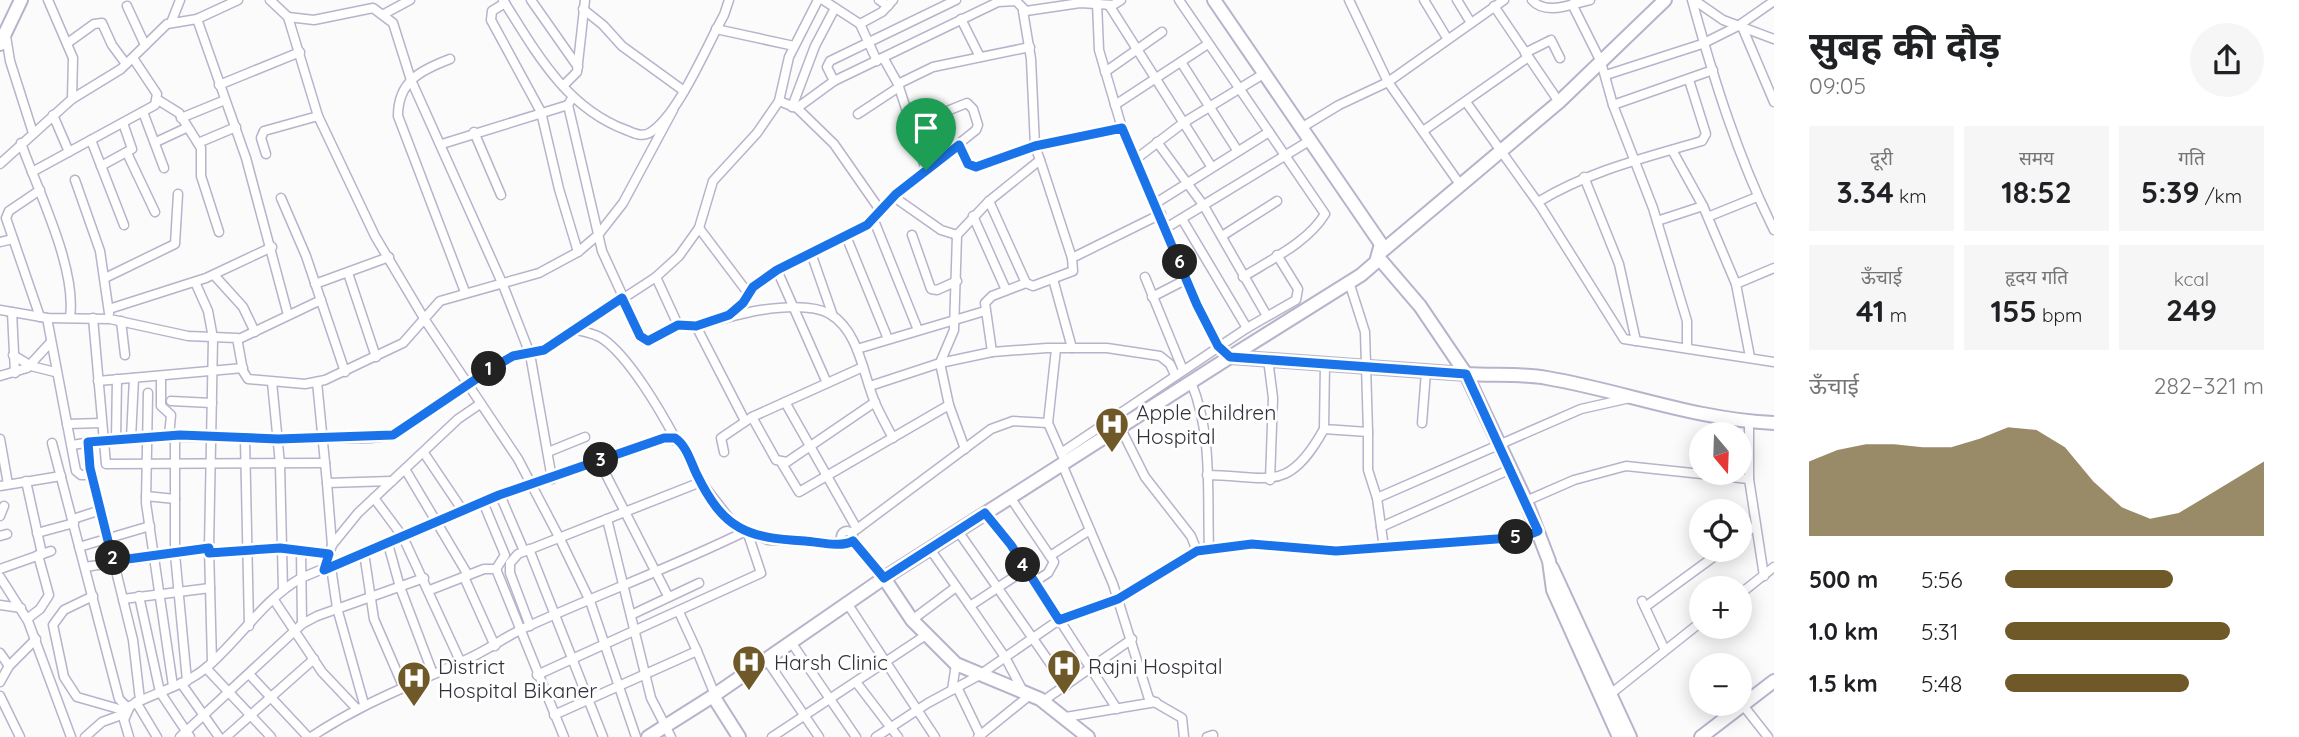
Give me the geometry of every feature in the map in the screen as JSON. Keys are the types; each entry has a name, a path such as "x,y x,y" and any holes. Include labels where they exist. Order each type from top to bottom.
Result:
{"street":[{"path":"21,0 3,40 33,133"},
{"path":"48,0 69,42 74,66 72,99"},
{"path":"0,164 72,99 115,74 130,61 171,23 180,0"},
{"path":"171,23 197,19 238,0"},
{"path":"270,0 288,17 318,116 389,257 466,385 518,459 559,537 590,601 636,737"},
{"path":"531,0 578,66"},
{"path":"239,339 243,368 248,379 317,382 345,372 403,343 440,300 503,285 548,269 578,252 598,235 623,203 684,91 729,0"},
{"path":"72,445 172,436 278,439 393,435 513,356 544,350 656,277 679,256 699,228 713,181 757,133 779,101 794,46 821,0 860,24 868,43 899,86 926,170"},
{"path":"879,0 891,3"},
{"path":"834,80 827,68 830,61 956,0"},
{"path":"794,107 834,80 880,60 987,3 1012,0 1023,11 1030,47 1035,146 1072,258 1073,271 1032,286 1026,283 989,201"},
{"path":"1023,11 1040,3 1097,2 1109,5 1121,0"},
{"path":"1178,0 1325,214 1313,225 1307,238 1243,277"},
{"path":"1349,0 1388,82 1459,183"},
{"path":"1424,0 1447,38"},
{"path":"1457,0 1471,23"},
{"path":"1301,128 1339,105 1388,82 1503,0"},
{"path":"1532,0 1540,8 1549,9 1590,0"},
{"path":"1062,460 1120,427 1349,282 1459,183 1500,153 1559,102 1665,0"},
{"path":"1693,0 1740,28 1774,39"},
{"path":"1693,0 1702,44 1757,197 1774,230"},
{"path":"384,14 408,1"},
{"path":"578,252 559,189 541,112 491,20 492,11 504,1 545,67 563,86 570,101 598,235 622,298 643,340 654,339 678,325 696,326 729,315 793,308 823,311 834,316"},
{"path":"1216,1 1309,141 1376,234 1379,255 1420,306 1466,374 1526,501 1606,697 1619,737"},
{"path":"1606,75 1702,44 1740,28 1774,1"},
{"path":"1097,2 1100,50 1122,128 1218,346 1230,357 1426,372 1543,377 1749,422"},
{"path":"860,24 891,3"},
{"path":"288,17 314,20 371,4 393,23 411,80 442,144 530,354 552,479"},
{"path":"1572,4 1601,62 1613,105 1657,220 1687,321 1687,347"},
{"path":"563,86 573,78 578,66 584,5"},
{"path":"584,5 622,46 684,91"},
{"path":"1109,5 1211,166"},
{"path":"127,6 145,46"},
{"path":"1494,6 1559,102"},
{"path":"794,107 815,46 835,8"},
{"path":"197,19 236,127 272,247 288,315"},
{"path":"961,19 980,57"},
{"path":"69,42 94,24 102,23 112,45 130,61 158,100 175,109 198,144 201,176 219,232"},
{"path":"1740,28 1771,88 1774,102"},
{"path":"716,29 794,46"},
{"path":"1105,72 1162,32"},
{"path":"1423,131 1550,40 1560,58"},
{"path":"1115,105 1208,44"},
{"path":"858,114 933,67 1030,47"},
{"path":"219,85 300,52"},
{"path":"450,59 420,71 411,80 398,107 400,129 465,292"},
{"path":"1181,62 1237,150"},
{"path":"1613,105 1713,70"},
{"path":"1136,159 1183,123 1265,72"},
{"path":"1538,202 1584,177 1705,138 1689,80"},
{"path":"32,172 144,112 158,100"},
{"path":"181,118 225,100"},
{"path":"442,144 570,101"},
{"path":"570,101 606,122 640,135 652,132 673,110"},
{"path":"779,101 794,107 834,144 880,210"},
{"path":"1466,102 1500,153 1538,202 1616,331 1624,339 1774,362"},
{"path":"729,315 743,303 748,293 777,270 867,225 894,197 978,128 973,109 967,103 912,125"},
{"path":"144,112 164,168"},
{"path":"53,115 69,152"},
{"path":"266,154 261,138 264,131 318,116"},
{"path":"101,166 127,153 133,146 123,123"},
{"path":"198,144 236,127"},
{"path":"156,142 186,128"},
{"path":"959,145 968,164 976,167 1035,146 1122,128"},
{"path":"474,132 501,195"},
{"path":"1156,203 1269,132"},
{"path":"91,140 124,225"},
{"path":"1166,228 1309,141"},
{"path":"1157,142 1204,206 1267,316"},
{"path":"21,143 58,239 71,303 70,317"},
{"path":"1672,150 1710,216 1735,284 1750,357"},
{"path":"127,153 155,212"},
{"path":"965,449 949,405 940,363 950,346 955,319 957,235 989,201 1041,160"},
{"path":"1584,177 1619,264 1636,341"},
{"path":"75,180 100,251 110,319"},
{"path":"40,190 6,214 43,317 76,471 81,475 92,475"},
{"path":"105,278 175,244 178,194"},
{"path":"894,197 941,230 957,235"},
{"path":"1710,216 1757,197"},
{"path":"281,198 321,300 345,372"},
{"path":"1222,236 1277,201"},
{"path":"1657,220 1703,206"},
{"path":"1072,258 1161,214"},
{"path":"974,216 1006,290"},
{"path":"873,218 918,330"},
{"path":"1182,219 1247,328"},
{"path":"699,228 748,293"},
{"path":"912,235 931,289 937,290 957,281"},
{"path":"846,236 888,339"},
{"path":"0,243 13,239"},
{"path":"109,309 214,275 272,247"},
{"path":"811,253 834,316 857,349 875,402 893,438"},
{"path":"648,737 667,732 714,695 847,603 1010,497 1179,372 1296,300 1299,295 1277,255"},
{"path":"315,284 389,257"},
{"path":"1735,284 1774,268"},
{"path":"777,270 827,383"},
{"path":"348,274 376,357"},
{"path":"214,275 243,307 255,332"},
{"path":"656,277 678,325"},
{"path":"1145,277 1179,372"},
{"path":"1053,279 1072,348"},
{"path":"1152,297 1187,279"},
{"path":"195,282 208,311 213,338 209,665 230,694 271,737"},
{"path":"1349,282 1362,314 1368,470 1377,498 1384,548"},
{"path":"992,352 985,311 987,299 1026,283"},
{"path":"0,310 43,317 110,319 188,336 239,339 321,300"},
{"path":"857,349 985,311"},
{"path":"12,312 15,373"},
{"path":"93,318 106,464 325,463"},
{"path":"121,321 125,355"},
{"path":"696,326 748,419 776,460 787,462 875,402"},
{"path":"577,330 600,337 617,352 659,408 675,438 683,445 701,482 736,527 768,540 851,536 1000,424 1026,420 1048,423"},
{"path":"0,376 30,366 50,343"},
{"path":"870,386 940,363 992,352 1072,348 1107,348 1160,356 1179,372"},
{"path":"1056,349 1048,423 1118,599 1149,699 1182,718 1184,737"},
{"path":"13,355 30,366 55,372"},
{"path":"1268,359 1273,398 1270,480"},
{"path":"1208,475 1270,480 1304,461 1324,429 1325,363"},
{"path":"724,452 721,438 748,419 863,367"},
{"path":"98,381 243,368"},
{"path":"1422,423 1426,372"},
{"path":"160,376 162,409 171,415 175,464 180,683"},
{"path":"131,438 134,377"},
{"path":"116,440 117,379"},
{"path":"272,382 280,464 283,590"},
{"path":"317,382 327,483 330,549 328,568 360,706"},
{"path":"1191,382 1207,441 1209,549"},
{"path":"133,392 161,394"},
{"path":"148,393 146,496 158,594 180,683 219,737"},
{"path":"1377,498 1581,409 1630,398"},
{"path":"171,401 212,403"},
{"path":"785,402 830,477 851,536 912,620 956,664 978,676 1043,701 1088,737"},
{"path":"85,567 153,555 280,548 330,549 374,498 458,419 480,404"},
{"path":"781,462 799,492 830,477 949,405"},
{"path":"117,409 132,410"},
{"path":"1752,422 1774,423"},
{"path":"67,424 101,423"},
{"path":"1120,427 1145,477 1191,536 1197,551"},
{"path":"1324,429 1368,432"},
{"path":"548,452 585,437"},
{"path":"0,576 21,608 36,639 70,736 87,735 102,722 180,683 209,665 283,590 301,578 388,544 499,495 552,479 664,438 675,438"},
{"path":"0,439 4,485 76,471"},
{"path":"245,439 249,626"},
{"path":"88,442 92,475 133,640 129,737"},
{"path":"52,443 120,699 131,707 158,737"},
{"path":"424,453 463,511"},
{"path":"599,461 668,596"},
{"path":"1526,501 1574,480 1626,466 1689,473"},
{"path":"405,469 438,522 466,576 495,646"},
{"path":"1381,527 1511,469"},
{"path":"26,481 44,553 49,595 40,609 27,619"},
{"path":"327,483 392,481"},
{"path":"530,626 509,573 510,562 526,550 701,482"},
{"path":"1750,485 1764,576"},
{"path":"499,495 556,615 603,737"},
{"path":"146,496 175,499"},
{"path":"1010,497 1050,556 1054,567 1034,582"},
{"path":"374,498 403,537 430,590 461,663"},
{"path":"483,502 505,555 496,569"},
{"path":"0,516 4,506"},
{"path":"37,533 101,510"},
{"path":"985,513 1026,569 1117,709"},
{"path":"607,519 645,676 667,732"},
{"path":"79,547 150,526"},
{"path":"1050,556 1090,530"},
{"path":"958,531 1066,686"},
{"path":"876,737 917,710 978,676 1059,620 1118,599 1197,551 1252,544 1336,551 1523,537 1538,531"},
{"path":"249,674 310,737 360,706 461,663 520,630 746,533"},
{"path":"537,675 761,573 746,533"},
{"path":"388,544 400,587 433,674"},
{"path":"930,548 1005,657 1027,694"},
{"path":"299,627 301,550"},
{"path":"0,569 44,553"},
{"path":"364,553 374,619 403,686"},
{"path":"1664,648 1643,604 1705,562"},
{"path":"1752,585 1774,567"},
{"path":"430,590 484,569 496,569"},
{"path":"496,569 564,737"},
{"path":"970,606 1026,569"},
{"path":"139,596 160,692 185,735 299,627 337,608 424,578"},
{"path":"631,615 699,583"},
{"path":"912,620 957,587"},
{"path":"123,599 209,589"},
{"path":"93,596 64,610 53,625 64,677 78,697 131,707"},
{"path":"274,600 299,627 314,659 360,706"},
{"path":"847,603 888,660 935,737"},
{"path":"0,606 21,608"},
{"path":"679,612 714,695 739,737"},
{"path":"1606,697 1689,630"},
{"path":"775,736 926,635"},
{"path":"0,682 9,666 36,639"},
{"path":"1043,701 1132,639"},
{"path":"791,642 856,737"},
{"path":"554,715 697,651"},
{"path":"0,653 9,666"},
{"path":"226,737 314,659"},
{"path":"766,659 819,737"},
{"path":"956,664 955,689 979,736 1027,694"},
{"path":"1701,737 1774,681"},
{"path":"856,682 898,737"},
{"path":"1752,705 1774,690"},
{"path":"0,696 20,737"},
{"path":"1606,697 1630,737"},
{"path":"1066,717 1156,702"},
{"path":"1713,737 1738,716"},
{"path":"1752,716 1768,737"}],"place":[{"name":"Apple Children Hospital","path":"1112,454"},
{"name":"Harsh Clinic","path":"749,692"},
{"name":"Rajni Hospital","path":"1064,696"},
{"name":"District Hospital Bikaner","path":"414,708"}],"route":[{"path":"1122,128 1197,305 1218,346 1230,357 1466,374 1538,531 1523,537 1413,547 1336,551 1300,545 1252,544 1197,551 1118,599 1059,620 1011,545 985,513 884,578 853,541 848,544 830,544 768,540 736,527 701,482 683,445 675,438 664,438 562,476 499,495 324,570 329,554 280,548 209,553 209,548 113,561 90,468 88,442 180,435 212,439 278,439 370,438 393,435 494,367 513,356 544,350 622,298 640,336 648,341 678,325 696,326 729,315 746,300 753,287 777,270 867,225 896,194 926,170 959,145 968,164 976,167 1035,146 1122,128"}]}
